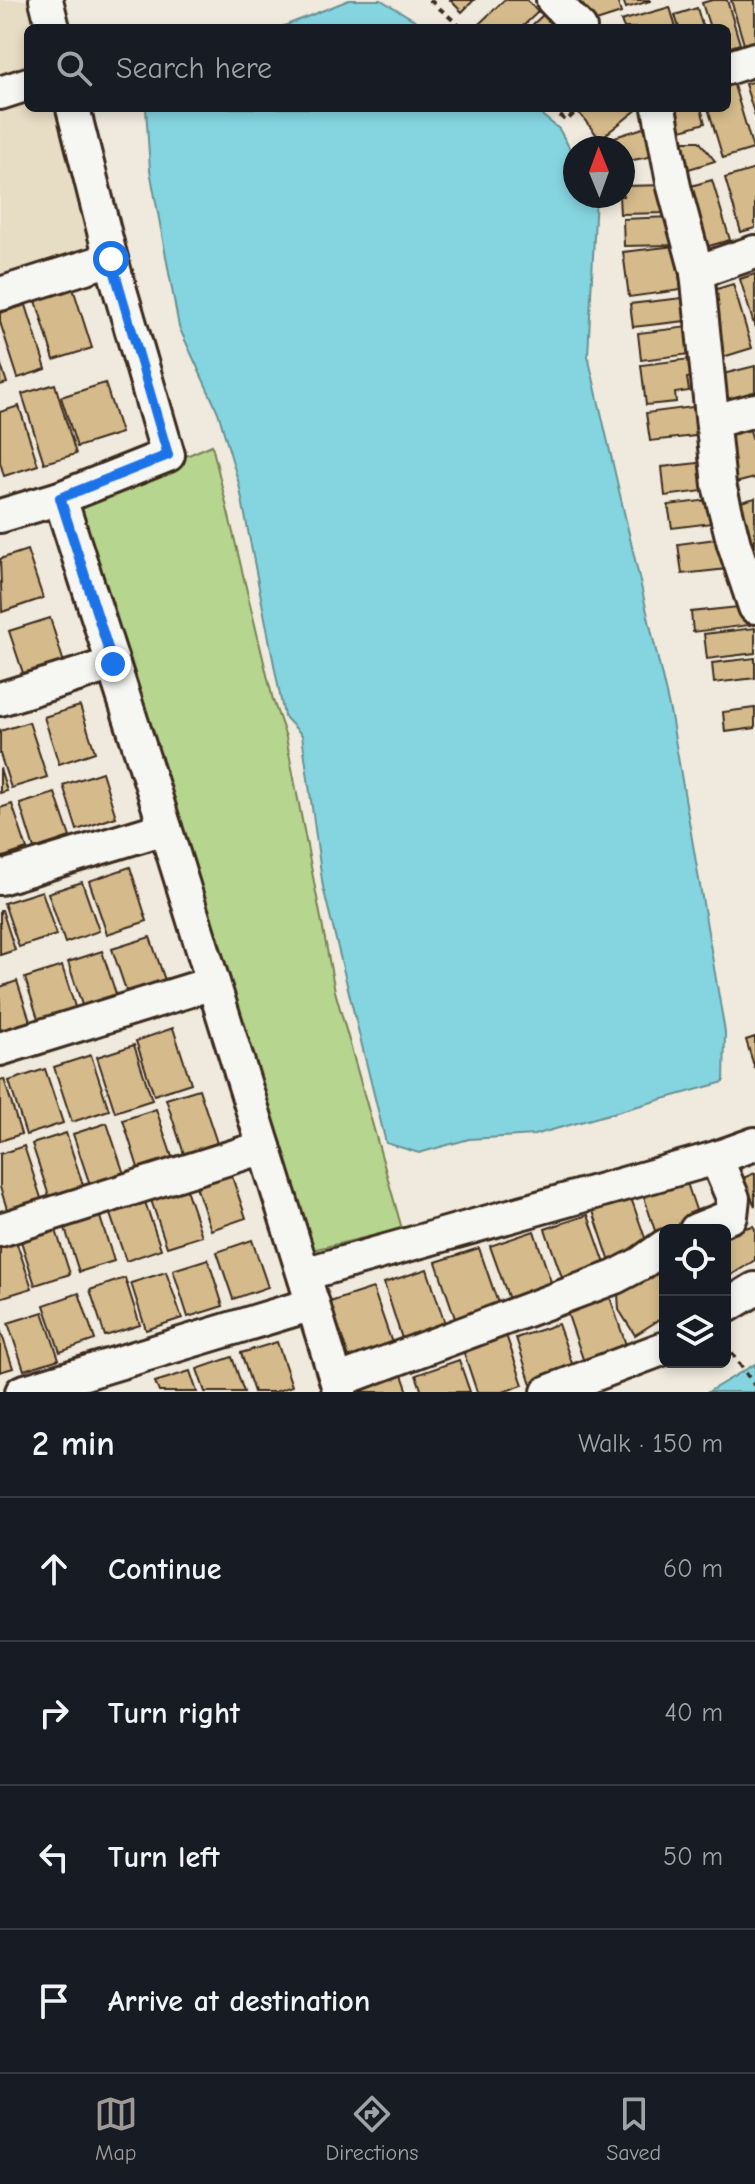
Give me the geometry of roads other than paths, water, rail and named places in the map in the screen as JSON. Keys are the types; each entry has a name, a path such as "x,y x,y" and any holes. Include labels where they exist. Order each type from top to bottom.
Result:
{"street":[{"path":"46,0 52,24"},
{"path":"553,0 576,24"},
{"path":"731,67 755,59"},
{"path":"0,93 24,85"},
{"path":"0,516 60,498 168,455 111,259 74,112"},
{"path":"660,112 674,187 697,272 719,485 748,561 755,607"},
{"path":"697,272 755,252"},
{"path":"0,294 111,259"},
{"path":"714,421 755,410"},
{"path":"60,498 339,1387 615,1277 659,1250"},
{"path":"0,699 113,664"},
{"path":"0,878 165,828"},
{"path":"0,1049 213,983"},
{"path":"22,1392 308,1289 755,1144"},
{"path":"0,1230 264,1147"},
{"path":"711,1224 731,1216 733,1198 716,1158"},
{"path":"731,1303 755,1289"},
{"path":"548,1392 659,1350"},
{"path":"595,1392 659,1351"}],"water":[{"path":"349,0 381,0 421,24 289,24"},
{"path":"146,112 538,112 559,129 563,136 563,208 595,208 588,356 671,716 725,1032 724,1082 534,1135 469,1139 419,1153 386,1143 323,887 302,735 284,716 239,484 218,412 179,327 150,170"},
{"path":"755,1364 755,1392 708,1392"}]}
